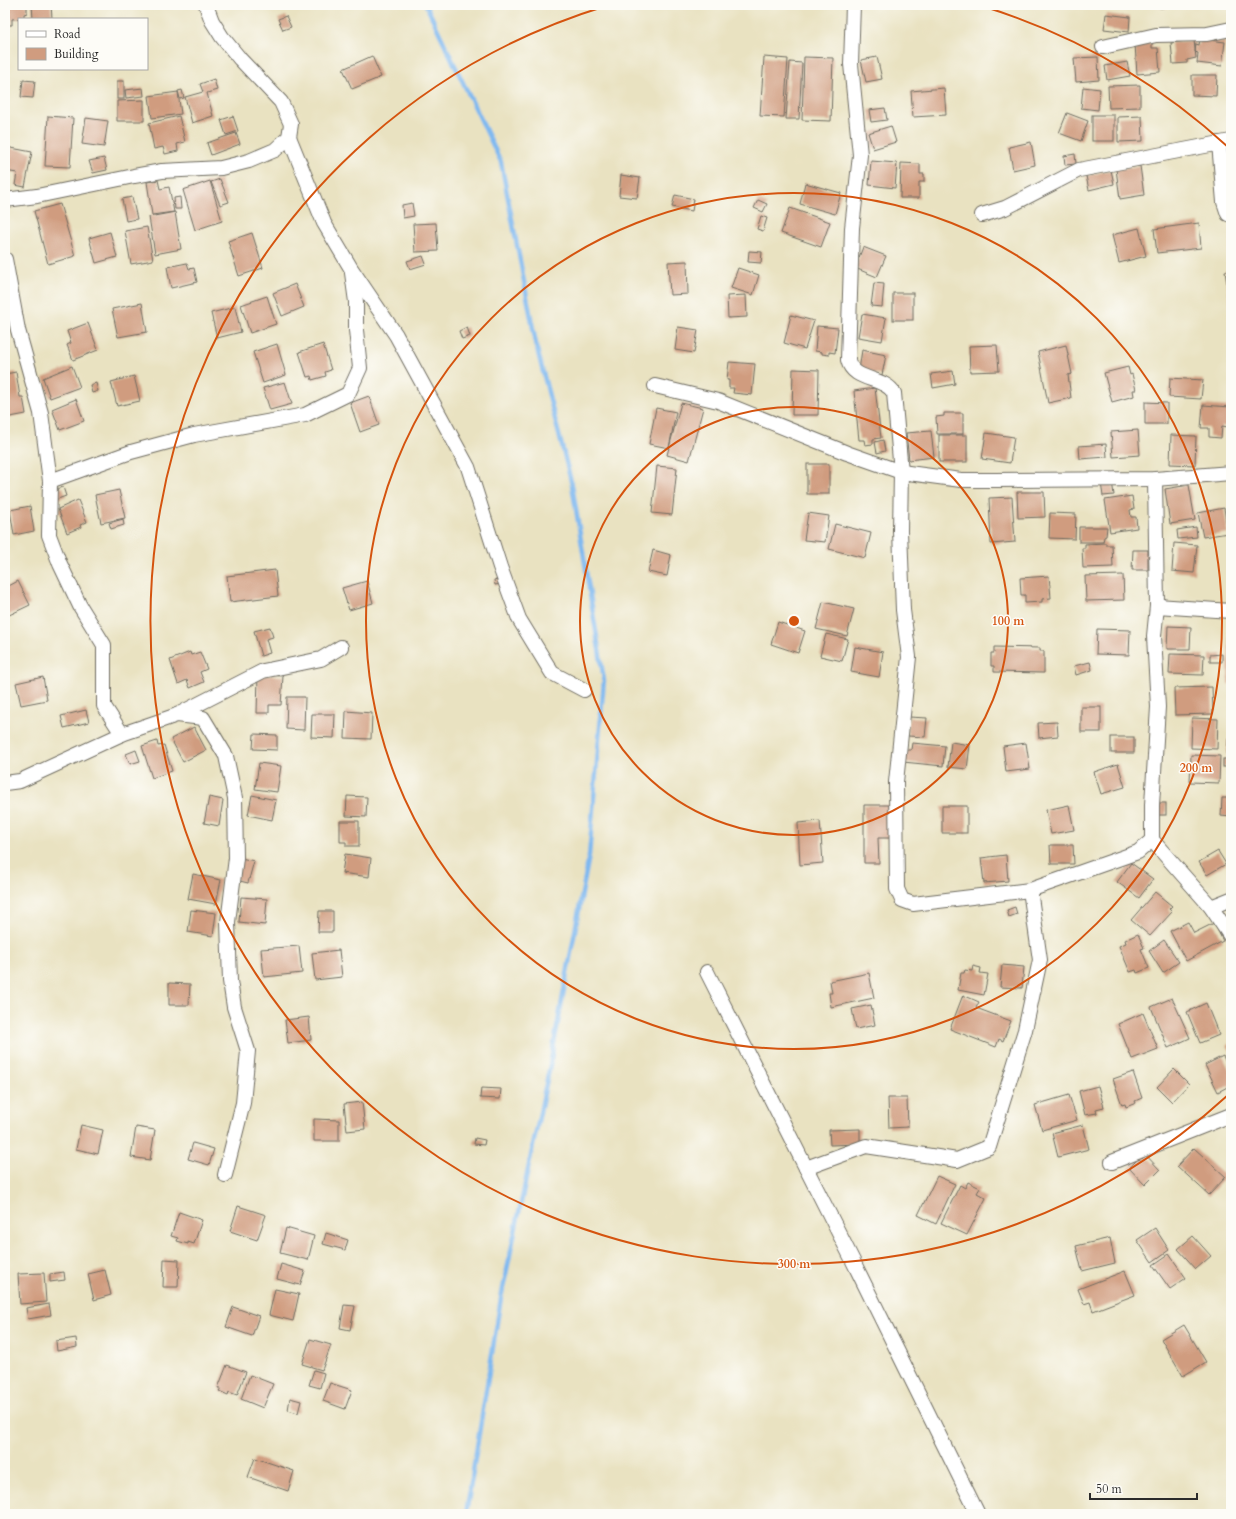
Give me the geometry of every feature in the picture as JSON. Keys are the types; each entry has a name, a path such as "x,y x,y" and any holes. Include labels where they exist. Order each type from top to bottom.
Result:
{"street":[{"path":"206,5 212,20 222,37 240,59 281,102 291,124 289,138 324,222 352,270 396,335 468,468 500,567 519,619 552,673 584,690"},
{"path":"853,5 851,64 860,155 852,228 848,360 850,368 858,374 890,387 894,393 901,472 900,531 903,610 908,657 896,782 897,888 902,900 913,904 1030,890 1138,852 1152,840"},
{"path":"1103,47 1156,35 1207,34 1231,30"},
{"path":"5,200 37,196 162,171 221,168 275,150 289,138"},
{"path":"982,215 1005,208 1079,170 1225,142 1224,202 1228,214 1231,215"},
{"path":"5,259 18,330 40,413 50,481 49,536 60,564 80,606 104,645 104,706 122,734"},
{"path":"50,481 131,452 194,436 305,415 348,394 360,368 356,330 356,302 352,270"},
{"path":"655,386 718,401 847,453 901,472 961,480 1155,478 1231,473"},
{"path":"1155,478 1157,606 1154,636 1158,707 1152,805 1152,840 1211,907 1231,937"},
{"path":"1157,606 1231,611"},
{"path":"5,783 20,781 122,734 177,715 263,671 322,659 341,647"},
{"path":"177,715 203,718 226,756 235,798 236,858 228,922 230,981 234,1007 248,1051 243,1103 225,1175"},
{"path":"806,1168 866,1146 957,1160 989,1147 1025,1030 1040,960 1030,890"},
{"path":"1211,907 1231,899"},
{"path":"707,972 978,1514"},
{"path":"1112,1162 1231,1115"}],"building":[{"path":"5,5 27,5 27,13 24,14 24,18 12,19 12,25 5,25"},
{"path":"32,5 51,5 52,18 33,18"},
{"path":"1160,5 1179,5 1179,6 1160,8"},
{"path":"1106,14 1130,17 1129,32 1104,29"},
{"path":"286,16 291,27 283,30 278,19"},
{"path":"1200,39 1225,42 1222,66 1197,63 1198,53 1195,52 1196,44 1199,45"},
{"path":"1194,40 1196,58 1187,60 1187,63 1173,64 1171,43"},
{"path":"1152,43 1152,48 1158,48 1160,72 1137,74 1135,44"},
{"path":"372,56 381,77 352,89 343,69"},
{"path":"764,57 788,59 784,117 760,116"},
{"path":"804,57 833,58 831,121 802,120"},
{"path":"877,57 882,79 866,82 861,60"},
{"path":"1098,57 1099,80 1076,82 1074,58"},
{"path":"790,62 802,63 799,119 786,119"},
{"path":"1127,62 1130,76 1107,80 1105,66"},
{"path":"1192,75 1217,75 1216,96 1192,95"},
{"path":"214,79 217,90 207,93 213,116 192,123 185,97 203,92 200,84"},
{"path":"23,80 35,81 33,98 21,97"},
{"path":"117,81 124,81 124,99 117,99"},
{"path":"1140,85 1140,107 1109,108 1108,86"},
{"path":"1083,87 1100,89 1098,110 1081,108"},
{"path":"143,88 144,96 126,98 125,90"},
{"path":"944,88 946,115 913,117 911,91"},
{"path":"182,90 184,98 180,99 178,91"},
{"path":"178,92 181,114 152,118 149,96"},
{"path":"144,100 144,121 117,121 117,101"},
{"path":"885,108 887,120 871,122 869,110"},
{"path":"1067,113 1088,121 1081,141 1059,133"},
{"path":"1092,115 1114,115 1114,141 1092,141"},
{"path":"48,116 73,118 70,167 45,166"},
{"path":"179,116 185,142 177,144 178,151 165,154 163,147 154,149 149,123"},
{"path":"233,116 238,131 226,135 221,120"},
{"path":"1142,116 1143,141 1118,142 1118,117"},
{"path":"86,118 108,121 104,147 82,144"},
{"path":"891,126 896,142 873,149 868,133"},
{"path":"236,133 240,144 211,155 207,143"},
{"path":"1031,142 1035,165 1013,170 1009,147"},
{"path":"6,147 32,152 25,187 15,185 17,173 5,171"},
{"path":"1075,154 1076,164 1065,165 1064,156"},
{"path":"104,158 107,170 93,173 89,161"},
{"path":"871,161 897,163 895,188 869,185"},
{"path":"901,163 920,164 920,174 924,174 924,182 919,182 919,198 900,198"},
{"path":"1140,166 1144,195 1120,199 1116,169"},
{"path":"1111,170 1114,184 1089,190 1086,176"},
{"path":"621,175 640,178 637,198 619,196"},
{"path":"220,179 229,202 220,205 211,182"},
{"path":"158,180 160,189 169,187 174,212 152,215 147,182"},
{"path":"210,181 222,221 195,230 183,190"},
{"path":"805,183 841,193 835,214 800,204"},
{"path":"675,195 694,199 692,211 672,207"},
{"path":"132,197 137,219 126,221 122,199"},
{"path":"180,197 181,209 175,209 174,198"},
{"path":"758,200 767,204 763,212 754,208"},
{"path":"412,203 414,216 403,218 402,205"},
{"path":"60,204 75,256 48,264 34,211"},
{"path":"790,208 830,222 821,247 781,233"},
{"path":"175,212 181,249 155,254 149,217"},
{"path":"761,216 767,218 763,231 757,229"},
{"path":"436,223 438,251 415,252 413,224"},
{"path":"1199,223 1201,248 1157,253 1154,229"},
{"path":"147,227 153,260 131,264 125,231"},
{"path":"1139,228 1146,256 1119,263 1112,235"},
{"path":"110,232 117,257 96,263 89,238"},
{"path":"252,233 263,268 239,276 228,241"},
{"path":"863,247 886,256 877,277 855,268"},
{"path":"749,251 762,252 761,263 748,262"},
{"path":"423,256 426,264 410,269 407,261"},
{"path":"687,261 688,294 670,295 668,262"},
{"path":"187,263 189,269 194,268 197,282 171,288 167,267"},
{"path":"738,268 759,275 753,295 731,288"},
{"path":"1231,270 1231,304 1230,304 1225,271"},
{"path":"874,283 884,284 882,307 871,306"},
{"path":"295,284 304,307 282,316 273,293"},
{"path":"893,293 913,293 913,320 893,320"},
{"path":"746,295 747,317 728,318 727,296"},
{"path":"267,296 276,324 250,333 241,305"},
{"path":"142,303 147,332 118,337 112,309"},
{"path":"235,307 241,332 217,338 211,313"},
{"path":"862,314 886,318 882,341 858,337"},
{"path":"791,315 814,321 805,349 784,343"},
{"path":"88,323 98,350 73,360 67,345 71,343 67,331"},
{"path":"817,326 838,328 835,353 829,352 829,355 815,351"},
{"path":"467,327 470,336 462,339 459,331"},
{"path":"678,327 698,330 694,353 675,350"},
{"path":"277,344 286,375 263,383 253,352"},
{"path":"323,344 331,370 325,372 326,376 312,380 311,376 307,377 299,352"},
{"path":"997,345 999,371 970,372 969,346"},
{"path":"1066,345 1072,374 1068,375 1071,398 1048,403 1038,352"},
{"path":"862,350 886,355 882,375 859,370"},
{"path":"729,362 755,364 752,395 733,393 734,388 729,388 729,380 727,380"},
{"path":"72,366 80,387 50,398 43,378"},
{"path":"1128,367 1130,375 1132,374 1136,390 1133,390 1134,396 1112,402 1104,373"},
{"path":"793,369 819,370 818,415 792,415"},
{"path":"953,371 955,384 933,388 931,374"},
{"path":"16,372 20,397 23,397 26,414 5,418 5,374"},
{"path":"134,376 140,401 117,406 111,382"},
{"path":"1170,378 1203,380 1201,399 1169,397"},
{"path":"285,382 292,404 270,410 263,388"},
{"path":"96,383 98,391 92,393 90,385"},
{"path":"875,388 881,438 873,439 873,444 865,445 864,440 859,440 854,391"},
{"path":"369,396 379,425 360,432 350,403"},
{"path":"76,399 84,421 60,430 52,409"},
{"path":"1145,402 1167,403 1167,424 1145,424"},
{"path":"681,403 703,408 689,461 667,455"},
{"path":"1203,405 1230,407 1228,427 1222,426 1221,438 1209,437 1209,428 1201,428"},
{"path":"656,408 676,412 669,448 649,444"},
{"path":"944,413 963,413 963,434 937,434 936,417 944,416"},
{"path":"1138,430 1140,455 1113,457 1111,432"},
{"path":"931,431 934,457 909,460 906,433"},
{"path":"986,433 1014,437 1010,463 982,459"},
{"path":"939,435 967,435 967,462 939,462"},
{"path":"1171,435 1196,436 1195,465 1170,464"},
{"path":"883,440 885,451 877,453 875,442"},
{"path":"1106,444 1107,457 1080,459 1079,446"},
{"path":"807,464 829,464 829,494 807,494"},
{"path":"657,466 677,468 672,515 652,513"},
{"path":"1112,481 1114,495 1103,496 1101,483"},
{"path":"1189,485 1195,520 1170,524 1165,489"},
{"path":"63,487 66,496 55,500 52,490"},
{"path":"119,490 125,518 101,523 95,495"},
{"path":"1017,492 1044,492 1045,517 1018,518"},
{"path":"1132,496 1134,509 1130,510 1131,517 1136,517 1137,528 1110,532 1105,500"},
{"path":"1012,497 1015,542 991,544 989,498"},
{"path":"78,500 87,522 80,525 81,527 67,533 58,509"},
{"path":"30,506 34,531 14,535 10,510"},
{"path":"1224,508 1228,533 1203,537 1198,513"},
{"path":"808,513 829,516 825,542 804,540"},
{"path":"1050,513 1076,514 1075,539 1049,538"},
{"path":"123,519 124,525 111,529 109,523"},
{"path":"835,524 871,533 865,558 829,549"},
{"path":"1079,527 1107,527 1106,536 1104,537 1103,542 1079,542"},
{"path":"1196,527 1197,537 1178,539 1177,530"},
{"path":"1106,543 1106,545 1112,545 1113,567 1083,568 1082,548 1085,548 1085,544"},
{"path":"1174,543 1197,545 1194,573 1172,571"},
{"path":"653,550 671,555 667,576 648,572"},
{"path":"1133,550 1148,550 1148,570 1132,570"},
{"path":"275,570 278,596 230,602 227,576"},
{"path":"1123,575 1124,600 1086,601 1085,576"},
{"path":"1049,576 1051,598 1042,599 1042,602 1025,603 1025,595 1021,595 1020,578"},
{"path":"500,578 501,584 495,585 494,580"},
{"path":"18,581 30,605 5,617 5,588"},
{"path":"367,581 373,603 349,610 342,588"},
{"path":"823,602 854,609 847,636 816,629"},
{"path":"778,622 805,631 798,653 771,644"},
{"path":"1168,626 1191,627 1190,649 1167,649"},
{"path":"270,627 273,637 266,639 270,653 261,656 254,631"},
{"path":"1097,629 1130,630 1129,655 1096,654"},
{"path":"1229,629 1231,629 1231,684 1228,684"},
{"path":"826,634 848,639 842,661 820,656"},
{"path":"855,647 883,652 879,677 851,672"},
{"path":"994,647 1040,648 1040,651 1044,651 1044,673 994,672 994,666 991,666 991,653 994,653"},
{"path":"190,652 191,655 200,652 207,669 200,672 204,682 190,688 187,680 178,684 170,660"},
{"path":"1170,654 1204,655 1203,675 1169,674"},
{"path":"1222,654 1222,662 1210,662 1210,655"},
{"path":"1090,662 1092,670 1076,675 1074,666"},
{"path":"258,675 283,676 281,705 269,705 269,713 257,713"},
{"path":"43,677 47,700 21,705 16,683"},
{"path":"1212,687 1213,714 1175,715 1174,688"},
{"path":"287,697 305,697 304,730 286,729"},
{"path":"1081,707 1101,707 1101,732 1081,732"},
{"path":"86,710 89,722 64,728 61,716"},
{"path":"346,711 372,713 371,739 345,738"},
{"path":"312,714 335,714 334,738 311,737"},
{"path":"909,717 927,718 925,737 908,736"},
{"path":"1192,718 1218,719 1217,749 1191,748"},
{"path":"1057,722 1058,736 1039,738 1038,723"},
{"path":"194,727 206,750 183,762 171,739"},
{"path":"254,734 277,735 277,750 253,749"},
{"path":"1111,737 1134,737 1134,753 1111,753"},
{"path":"1228,739 1231,739 1231,756 1227,756"},
{"path":"157,741 158,746 164,745 172,771 152,778 142,746"},
{"path":"951,742 970,745 967,769 948,767"},
{"path":"912,743 945,746 943,766 903,762 904,750 911,750"},
{"path":"1026,743 1030,769 1006,772 1003,746"},
{"path":"136,750 140,761 130,764 126,754"},
{"path":"1191,755 1220,756 1219,783 1190,782"},
{"path":"1223,759 1231,759 1231,767 1223,767"},
{"path":"259,763 281,766 277,792 255,789"},
{"path":"1118,764 1125,787 1101,794 1094,772"},
{"path":"252,795 276,800 272,820 248,815"},
{"path":"347,796 367,797 366,817 346,816"},
{"path":"209,797 223,800 219,826 204,823"},
{"path":"1222,798 1231,798 1231,817 1221,816"},
{"path":"1156,803 1166,803 1166,815 1156,815"},
{"path":"864,805 890,805 890,838 878,838 879,863 864,863"},
{"path":"1069,805 1074,830 1051,834 1046,810"},
{"path":"942,806 967,806 967,833 942,833"},
{"path":"340,821 359,821 359,846 346,846 346,842 340,842"},
{"path":"820,821 823,863 800,865 798,823"},
{"path":"1050,845 1073,845 1074,864 1051,864"},
{"path":"1218,851 1226,864 1207,875 1199,862"},
{"path":"345,854 371,858 369,877 342,873"},
{"path":"1006,855 1008,881 984,883 981,858"},
{"path":"241,858 254,861 248,883 236,880"},
{"path":"1131,863 1153,879 1139,898 1117,882"},
{"path":"193,874 221,880 216,904 188,899"},
{"path":"1155,892 1172,906 1169,909 1172,912 1150,936 1131,920"},
{"path":"241,897 267,899 265,925 239,922"},
{"path":"1015,907 1017,914 1009,917 1007,910"},
{"path":"191,910 216,913 213,936 188,932"},
{"path":"319,911 333,911 333,932 318,932"},
{"path":"1188,922 1194,933 1214,923 1223,941 1186,961 1170,931"},
{"path":"1138,934 1144,948 1141,949 1149,968 1137,973 1136,970 1130,972 1119,946 1126,943 1125,940"},
{"path":"1164,940 1179,962 1163,973 1149,951"},
{"path":"299,946 302,973 264,977 261,949"},
{"path":"339,950 342,977 315,980 312,953"},
{"path":"1002,965 1024,967 1022,988 1000,987"},
{"path":"973,966 981,968 980,973 988,974 984,995 958,990 961,973 964,973 965,970 972,971"},
{"path":"869,973 874,998 831,1007 829,993 832,993 830,981"},
{"path":"169,983 190,984 189,1005 169,1005"},
{"path":"963,995 979,1002 976,1008 1011,1021 1003,1041 999,1039 996,1047 950,1029"},
{"path":"1172,998 1190,1038 1168,1048 1151,1007"},
{"path":"1206,1003 1219,1035 1200,1043 1187,1012"},
{"path":"871,1005 875,1025 856,1029 852,1009"},
{"path":"1143,1013 1158,1049 1132,1059 1118,1024"},
{"path":"309,1017 311,1040 288,1043 285,1020"},
{"path":"1231,1043 1231,1052 1227,1045"},
{"path":"1223,1056 1231,1073 1231,1085 1218,1092 1205,1065"},
{"path":"1174,1069 1189,1084 1172,1102 1157,1087"},
{"path":"1133,1072 1142,1098 1135,1101 1136,1103 1126,1107 1125,1104 1122,1105 1113,1079"},
{"path":"1098,1086 1104,1107 1096,1109 1097,1113 1085,1115 1079,1091"},
{"path":"481,1088 501,1089 500,1099 480,1098"},
{"path":"1069,1095 1077,1120 1042,1130 1035,1105"},
{"path":"888,1098 907,1098 908,1127 889,1128"},
{"path":"362,1102 365,1129 347,1131 344,1104"},
{"path":"314,1119 339,1120 339,1141 314,1141"},
{"path":"81,1125 103,1130 98,1154 76,1149"},
{"path":"1083,1125 1089,1149 1058,1157 1052,1133"},
{"path":"136,1127 155,1130 150,1160 131,1157"},
{"path":"860,1129 860,1144 830,1145 829,1130"},
{"path":"475,1138 485,1140 484,1145 474,1144"},
{"path":"193,1143 214,1149 209,1165 188,1159"},
{"path":"1194,1148 1226,1177 1209,1195 1177,1166"},
{"path":"1144,1153 1160,1170 1145,1185 1129,1168"},
{"path":"937,1176 955,1184 936,1224 918,1215"},
{"path":"968,1182 980,1188 977,1193 986,1198 967,1235 941,1223 960,1185 965,1188"},
{"path":"238,1206 266,1215 257,1240 230,1231"},
{"path":"179,1212 202,1220 194,1244 177,1241 178,1238 171,1236"},
{"path":"286,1228 314,1236 308,1260 280,1253"},
{"path":"1155,1228 1169,1250 1152,1262 1137,1240"},
{"path":"326,1233 348,1240 345,1250 323,1244"},
{"path":"1193,1236 1211,1256 1196,1269 1178,1249"},
{"path":"1110,1238 1115,1263 1082,1271 1076,1246"},
{"path":"1169,1254 1186,1278 1170,1289 1153,1265"},
{"path":"164,1259 179,1260 178,1287 163,1287"},
{"path":"281,1264 305,1271 300,1285 277,1279"},
{"path":"105,1270 111,1295 94,1300 88,1274"},
{"path":"1125,1271 1135,1295 1093,1311 1090,1302 1084,1304 1078,1289"},
{"path":"64,1272 65,1280 50,1282 50,1274"},
{"path":"44,1273 46,1302 20,1304 18,1274"},
{"path":"275,1289 299,1294 293,1321 269,1315"},
{"path":"49,1304 51,1315 28,1319 26,1308"},
{"path":"344,1305 355,1306 350,1330 340,1328"},
{"path":"233,1307 259,1316 252,1336 226,1327"},
{"path":"1184,1325 1206,1362 1183,1376 1161,1339"},
{"path":"76,1338 77,1347 57,1351 56,1341"},
{"path":"310,1339 331,1345 322,1370 302,1364"},
{"path":"227,1365 246,1372 237,1395 229,1392 228,1395 219,1391 221,1388 218,1388"},
{"path":"314,1370 324,1373 320,1388 309,1385"},
{"path":"250,1375 273,1384 263,1408 241,1399"},
{"path":"330,1383 352,1390 345,1409 323,1401"},
{"path":"290,1398 301,1401 298,1413 288,1410"},
{"path":"255,1458 294,1471 288,1491 248,1477"}],"waterway":[{"path":"426,5 501,162 537,349 572,485 604,680 589,856 550,1065 501,1298 466,1514"}]}
